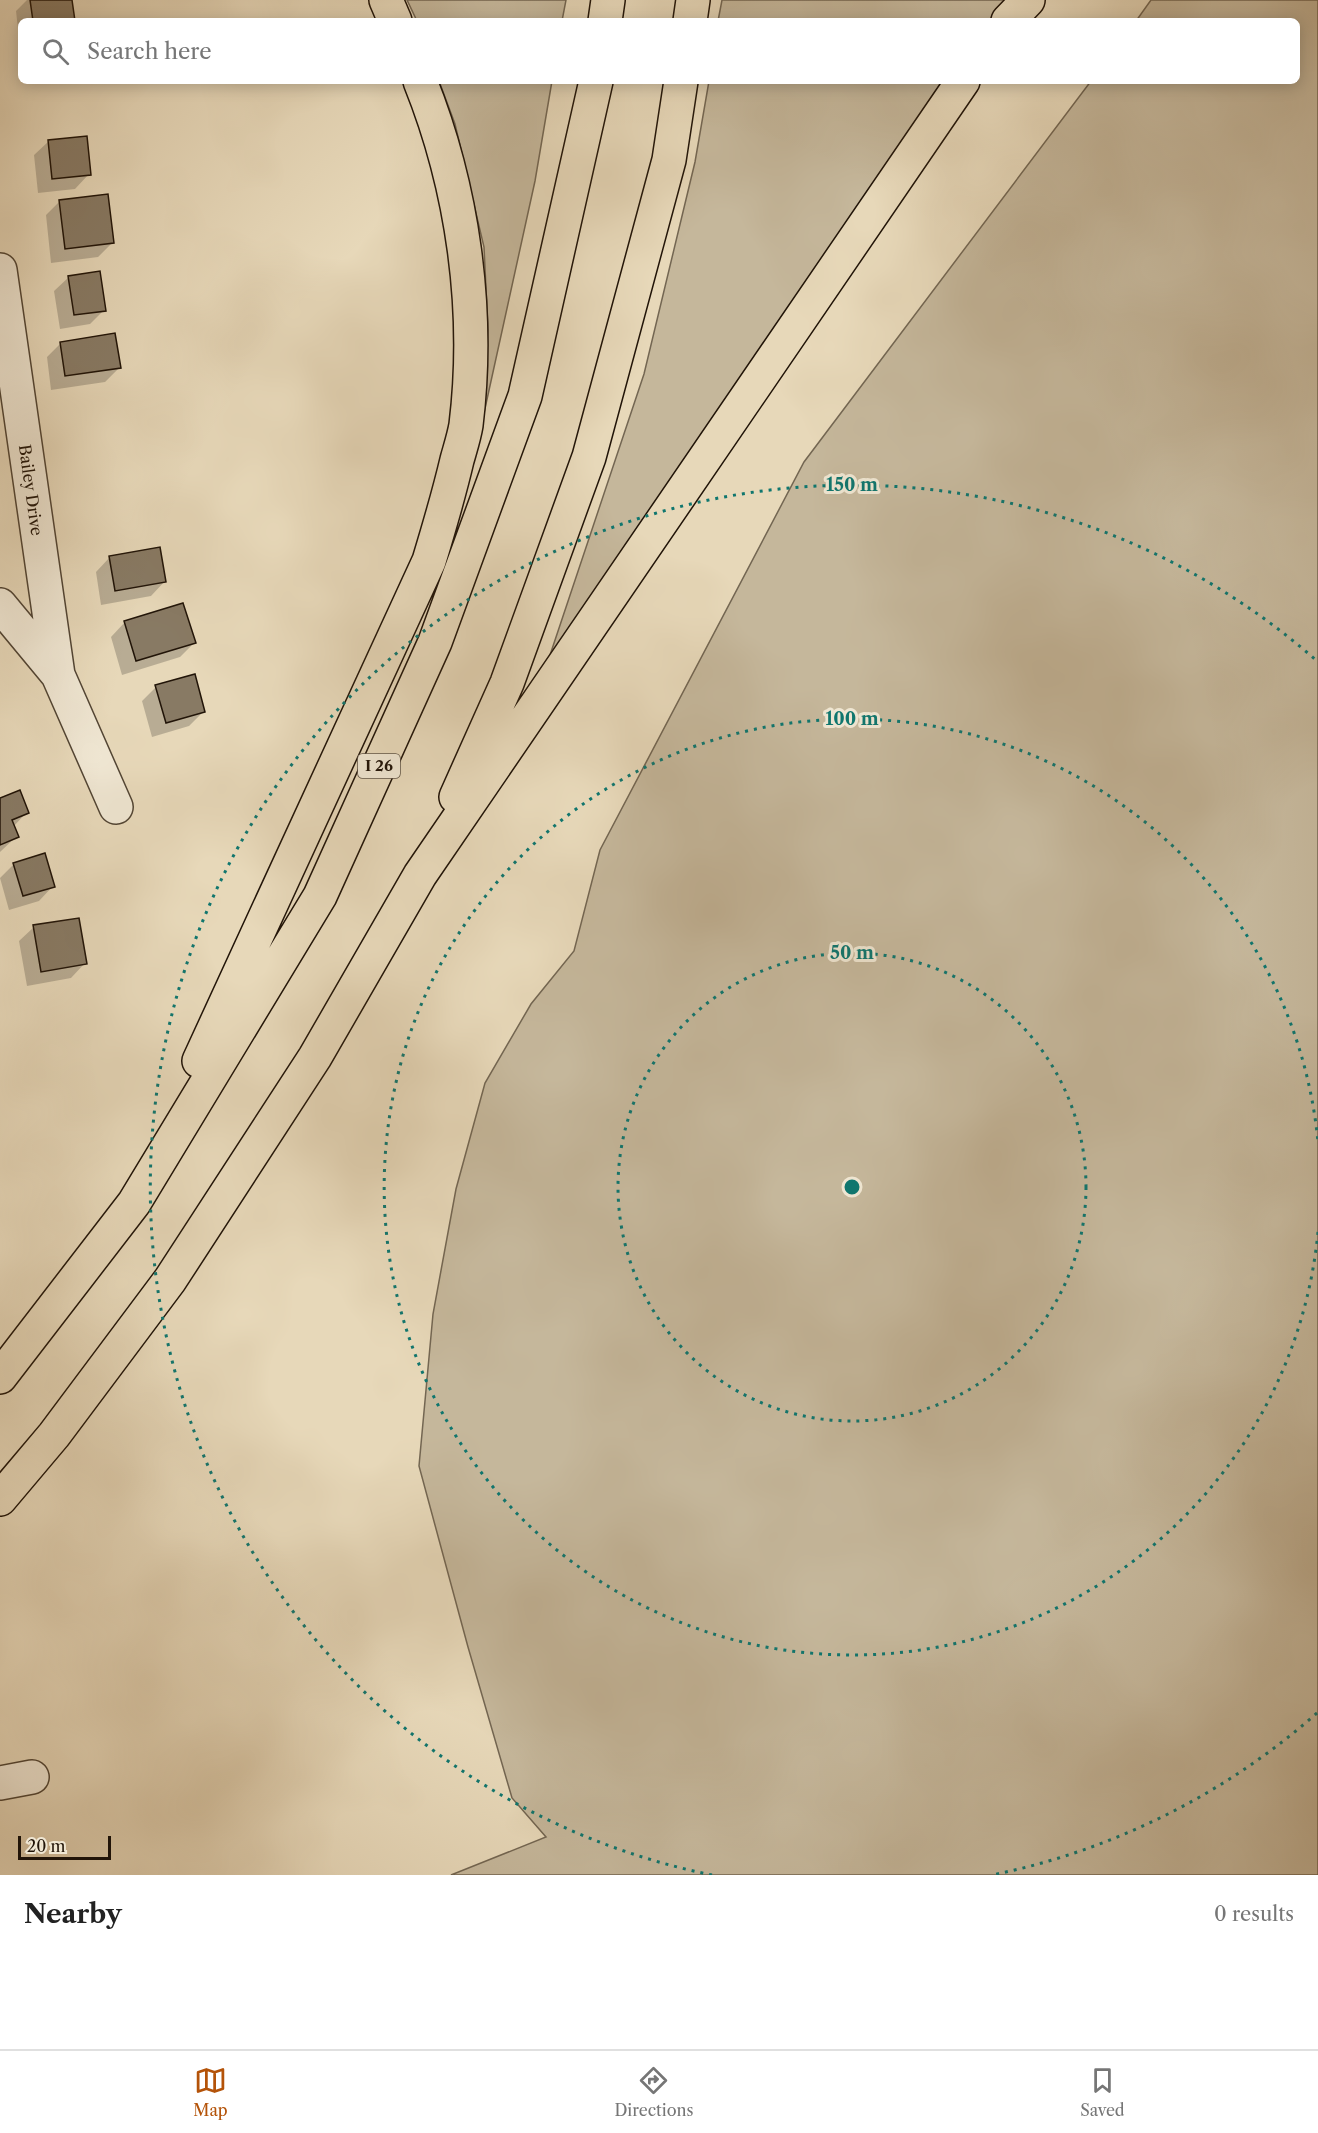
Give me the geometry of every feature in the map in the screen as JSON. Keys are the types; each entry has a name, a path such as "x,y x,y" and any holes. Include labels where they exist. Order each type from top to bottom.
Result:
{"highway":[{"path":"386,0 394,18"},
{"path":"605,18 608,0"},
{"path":"690,18 693,0"},
{"path":"1011,18 1028,0"},
{"path":"134,1203 429,561 450,489 465,427 471,361 468,297 454,191 434,118 421,84"},
{"name":"I 26","path":"0,1377 134,1203 320,896 435,642 525,396 595,84"},
{"path":"420,875 507,683 589,457 669,160 681,84"},
{"path":"0,1499 54,1436 170,1280 315,1057 420,875 961,84"}],"street":[{"name":"Bailey Drive","path":"0,270 58,675"},
{"path":"0,605 58,675 116,807"},
{"path":"0,1783 32,1777"}],"shaded area":[{"path":"407,0 566,0 563,18 416,18"},
{"path":"722,0 1006,0 993,18 719,18"},
{"path":"1151,0 1318,0 1318,1875 451,1875 546,1837 512,1798 419,1466 433,1314 456,1189 485,1083 531,1004 574,951 600,850 804,462 1089,84 1300,84 1300,18 1138,18"},
{"path":"440,84 551,84 535,181 484,413 488,330 484,247 455,124"},
{"path":"708,84 947,84 542,679 644,374 695,162"}],"building":[{"path":"30,0 72,0 75,18 33,18"},
{"path":"87,136 91,175 52,179 48,140"},
{"path":"108,194 114,243 65,249 59,200"},
{"path":"100,271 106,311 74,315 68,276"},
{"path":"115,333 121,368 65,376 60,342"},
{"path":"160,547 166,582 115,591 109,556"},
{"path":"183,603 196,643 136,661 124,621"},
{"path":"195,674 205,712 166,723 155,685"},
{"path":"20,790 29,813 12,820 19,837 0,845 0,798"},
{"path":"45,853 55,887 23,896 13,863"},
{"path":"79,918 87,964 41,972 33,925"}]}
